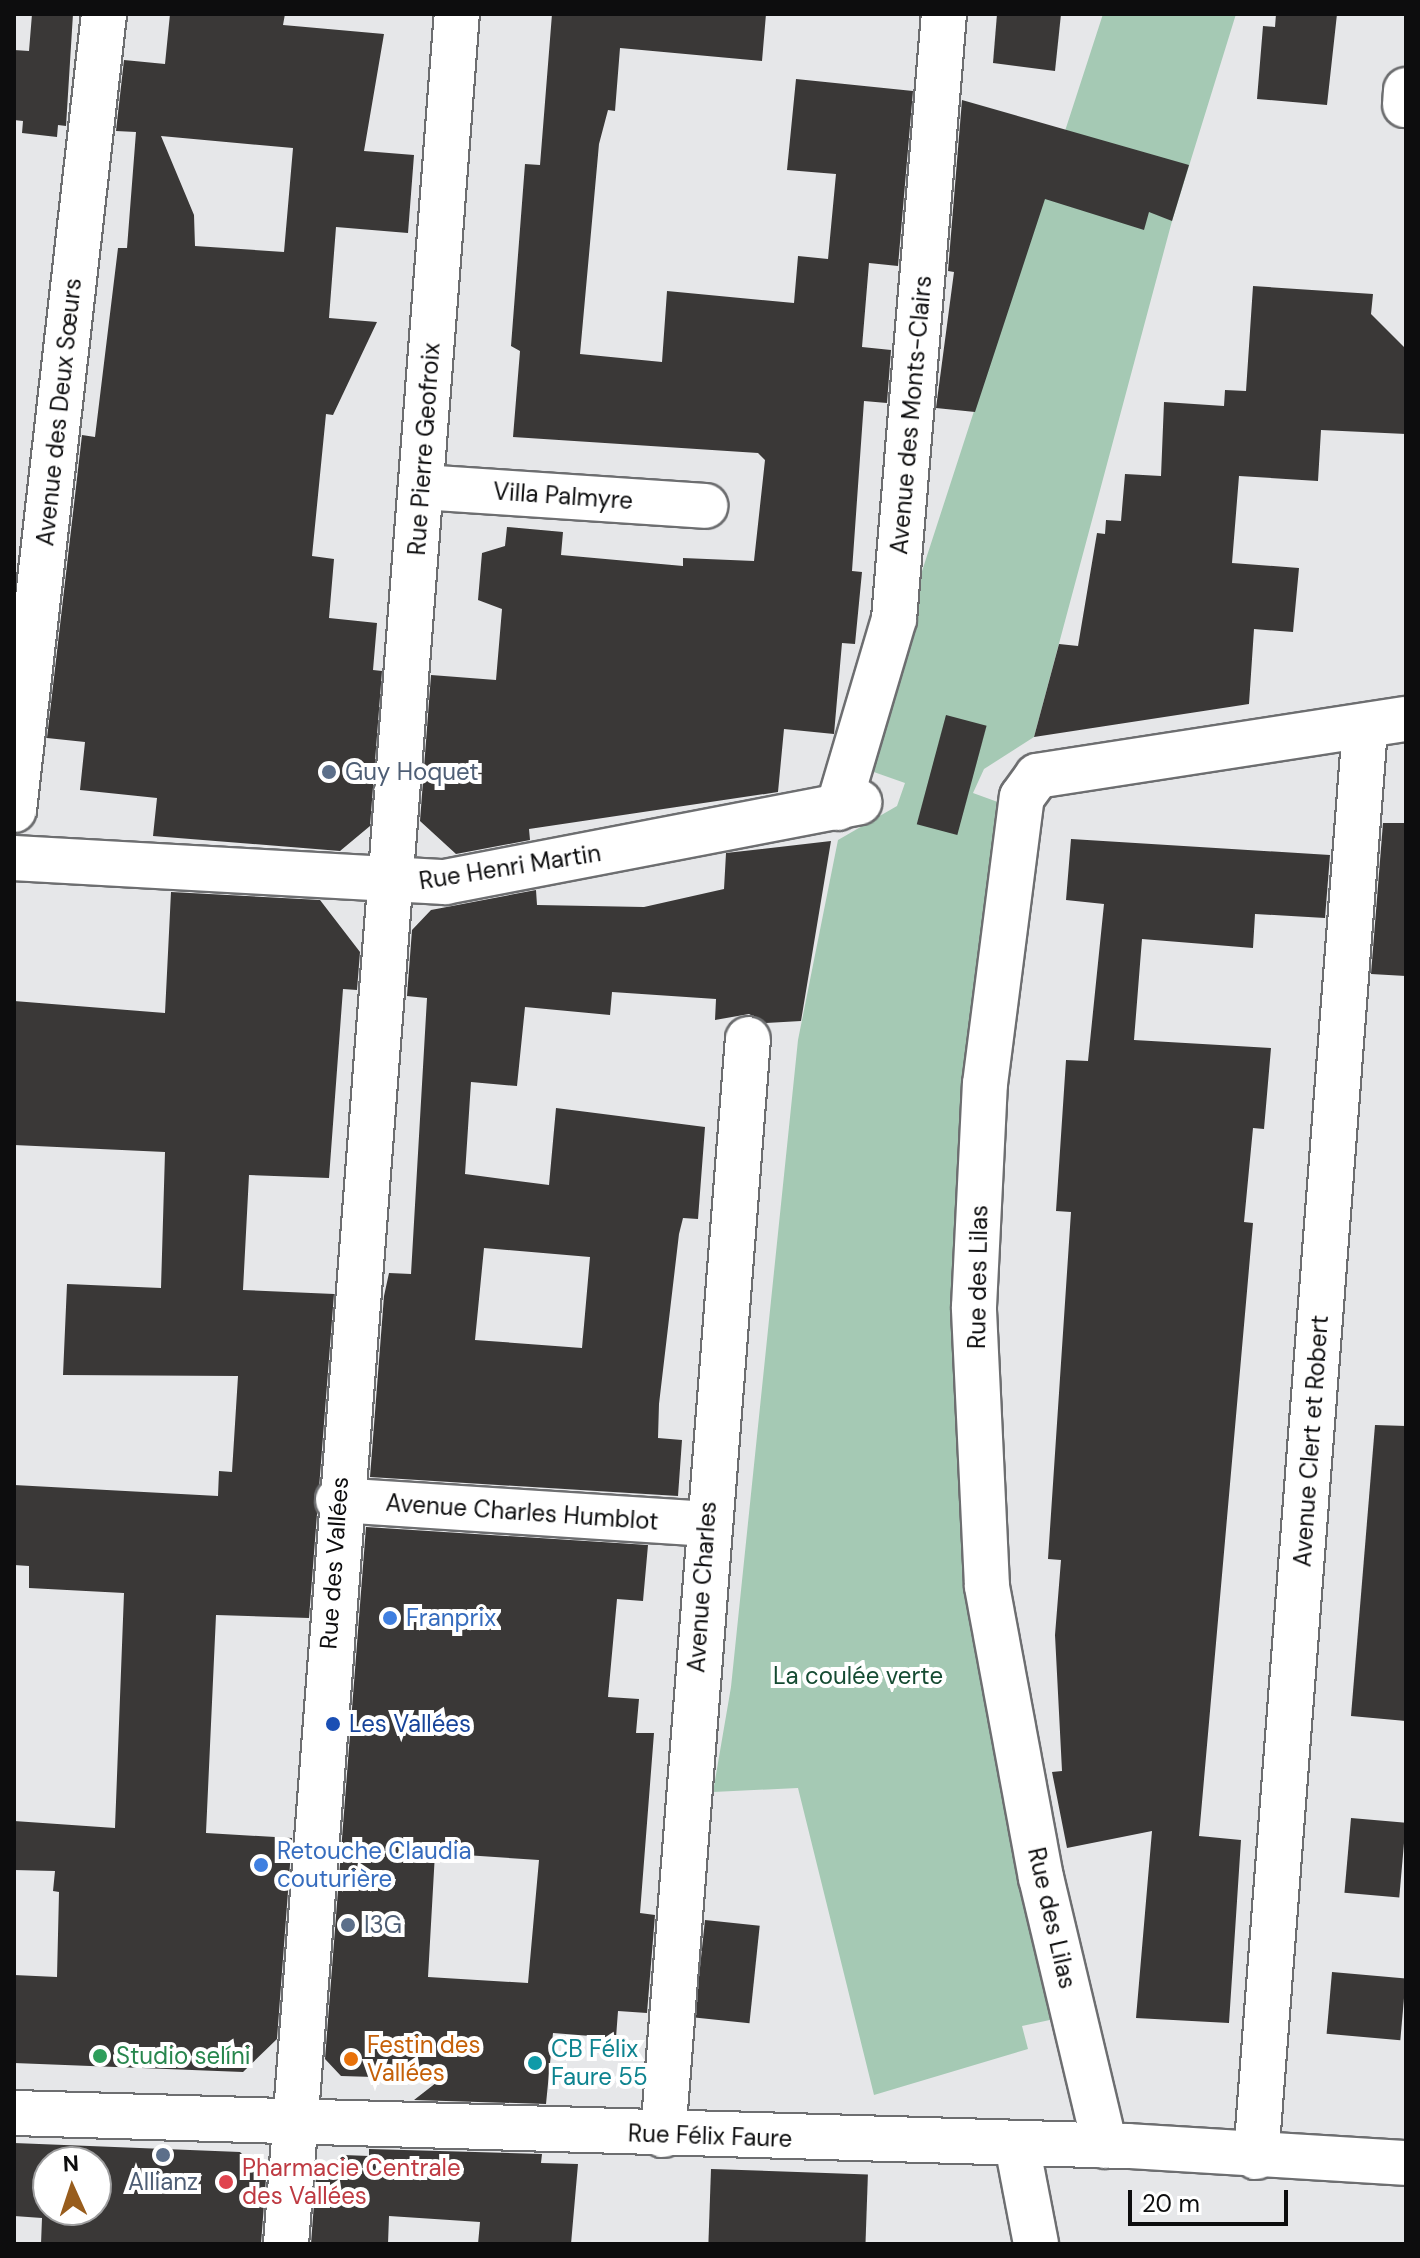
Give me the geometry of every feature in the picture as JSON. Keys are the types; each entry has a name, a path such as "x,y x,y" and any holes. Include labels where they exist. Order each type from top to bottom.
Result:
{"street":[{"name":"Avenue des Deux Sœurs","path":"14,810 104,14"},
{"name":"Rue Pierre Geofroix","path":"388,883 457,14"},
{"name":"Avenue des Monts-Clairs","path":"848,805 894,619 944,14"},
{"name":"Villa Palmyre","path":"421,487 705,506"},
{"name":"Rue des Lilas","path":"1105,2146 1041,1878 987,1586 974,1307 985,1084 1022,797 1037,776 1386,723"},
{"name":"Avenue Clert et Robert","path":"1256,2157 1386,723"},
{"name":"Rue Henri Martin","path":"14,858 388,883 445,882 848,805"},
{"name":"Rue des Vallées","path":"286,2244 338,1500 388,883"},
{"name":"Avenue Charles","path":"663,2135 706,1524 748,1039"},
{"name":"Avenue Charles Humblot","path":"338,1500 706,1524"},
{"name":"Rue Félix Faure","path":"14,2113 1105,2146 1256,2157 1406,2163"},
{"path":"1017,2145 1036,2244"}],"green space":[{"name":"La coulée verte","path":"1103,14 1236,14 1172,221 1034,737 984,769 973,793 1006,805 961,1223 1059,2018 1022,2026 1028,2049 874,2095 798,1788 713,1792 731,1687 798,1040 838,840 897,806 905,783 871,771 911,605"}],"building":[{"path":"32,14 73,14 66,126 58,125 57,137 22,133 23,121 14,120 14,50 29,51"},
{"path":"170,14 285,14 283,25 384,34 364,151 414,155 408,233 336,227 329,318 377,322 333,415 326,414 312,556 334,559 329,618 377,623 373,670 382,671 370,826 340,851 153,836 157,798 80,790 85,742 47,738 82,435 95,437 118,248 127,248 136,132 116,131 124,60 165,64","holes":["161,136 293,148 284,252 195,246 194,215"]},
{"path":"552,14 766,14 762,61 620,48 615,111 608,110 599,144 580,354 662,362 667,291 794,303 798,256 828,259 836,174 787,170 796,79 913,91 898,266 869,263 862,347 891,350 887,403 864,401 852,571 862,572 855,644 842,643 834,734 784,729 778,792 529,829 530,840 456,854 420,821 431,675 496,680 502,609 478,600 482,553 505,546 507,527 563,532 561,555 683,566 683,558 754,561 765,460 758,453 513,437 520,351 511,346 525,164 540,165"},
{"path":"997,14 1061,14 1055,71 993,63"},
{"path":"1276,14 1337,14 1327,105 1257,99 1263,26 1275,27"},
{"path":"962,100 1189,165 1172,221 1149,212 1144,230 1045,199 975,412 936,408 954,272 948,271"},
{"path":"1253,286 1373,294 1371,314 1406,349 1406,434 1321,430 1318,481 1239,476 1232,563 1299,568 1293,632 1254,629 1249,704 1034,737 1059,644 1078,646 1097,533 1105,534 1106,520 1121,521 1125,474 1161,476 1164,402 1224,406 1225,390 1246,391"},
{"path":"946,715 987,726 957,835 917,824"},
{"path":"1383,823 1406,823 1406,976 1371,974"},
{"path":"1071,839 1330,855 1325,918 1255,914 1253,948 1142,939 1134,1040 1271,1048 1264,1129 1253,1128 1244,1222 1253,1223 1199,1836 1241,1840 1229,2023 1136,2018 1152,1831 1067,1848 1052,1772 1062,1771 1055,1635 1061,1560 1048,1559 1071,1212 1056,1211 1066,1060 1088,1061 1104,904 1066,900"},
{"path":"831,841 801,1021 766,1023 749,1014 715,1020 716,999 612,992 610,1015 525,1007 517,1086 471,1082 465,1174 549,1185 556,1108 705,1127 698,1219 683,1218 679,1234 659,1404 658,1438 682,1440 678,1496 370,1477 384,1296 389,1273 411,1274 427,998 407,996 412,930 431,910 536,890 537,905 644,907 724,889 726,853","holes":["484,1248 590,1257 582,1348 475,1340"]},
{"path":"171,892 320,900 360,952 357,990 343,989 329,1178 249,1175 243,1290 334,1294 309,1618 216,1615 206,1833 292,1838 277,2039 243,2072 14,2063 14,1975 57,1977 59,1892 53,1891 55,1871 14,1870 14,1821 115,1828 124,1593 29,1588 29,1566 14,1565 14,1485 218,1496 219,1471 232,1472 238,1376 63,1375 67,1284 161,1288 165,1152 14,1145 14,1001 165,1013"},
{"path":"1375,1425 1406,1426 1406,1721 1351,1716"},
{"path":"366,1527 648,1545 643,1601 617,1599 608,1697 639,1699 636,1733 654,1733 640,1913 655,1915 647,2013 618,2011 616,2038 553,2033 546,2104 414,2100 441,2079 341,2076 325,2059","holes":["435,1853 539,1860 528,1983 428,1977"]},
{"path":"1351,1818 1406,1823 1399,1898 1344,1893"},
{"path":"705,1920 760,1926 749,2023 695,2017"},
{"path":"1332,1972 1406,1978 1400,2040 1327,2034"},
{"path":"14,2143 89,2146 32,2146 32,2217 14,2216"},
{"path":"112,2147 240,2152 266,2178 261,2244 41,2244 42,2226 112,2226"},
{"path":"369,2149 542,2154 541,2163 578,2164 571,2244 478,2244 480,2222 389,2216 388,2244 311,2244 316,2176 343,2155 369,2156"},
{"path":"711,2169 868,2174 865,2244 708,2244"}],"place":[{"name":"Guy Hoquet","path":"329,772"},
{"name":"Franprix","path":"390,1618"},
{"name":"Les Vallées","path":"333,1724"},
{"name":"Retouche Claudia couturière","path":"261,1865"},
{"name":"I3G","path":"348,1925"},
{"name":"Studio selíni","path":"100,2056"},
{"name":"Festin des Vallées","path":"351,2059"},
{"name":"CB Félix Faure 55","path":"535,2063"},
{"name":"Allianz","path":"163,2155"},
{"name":"Pharmacie Centrale des Vallées","path":"226,2182"}]}
